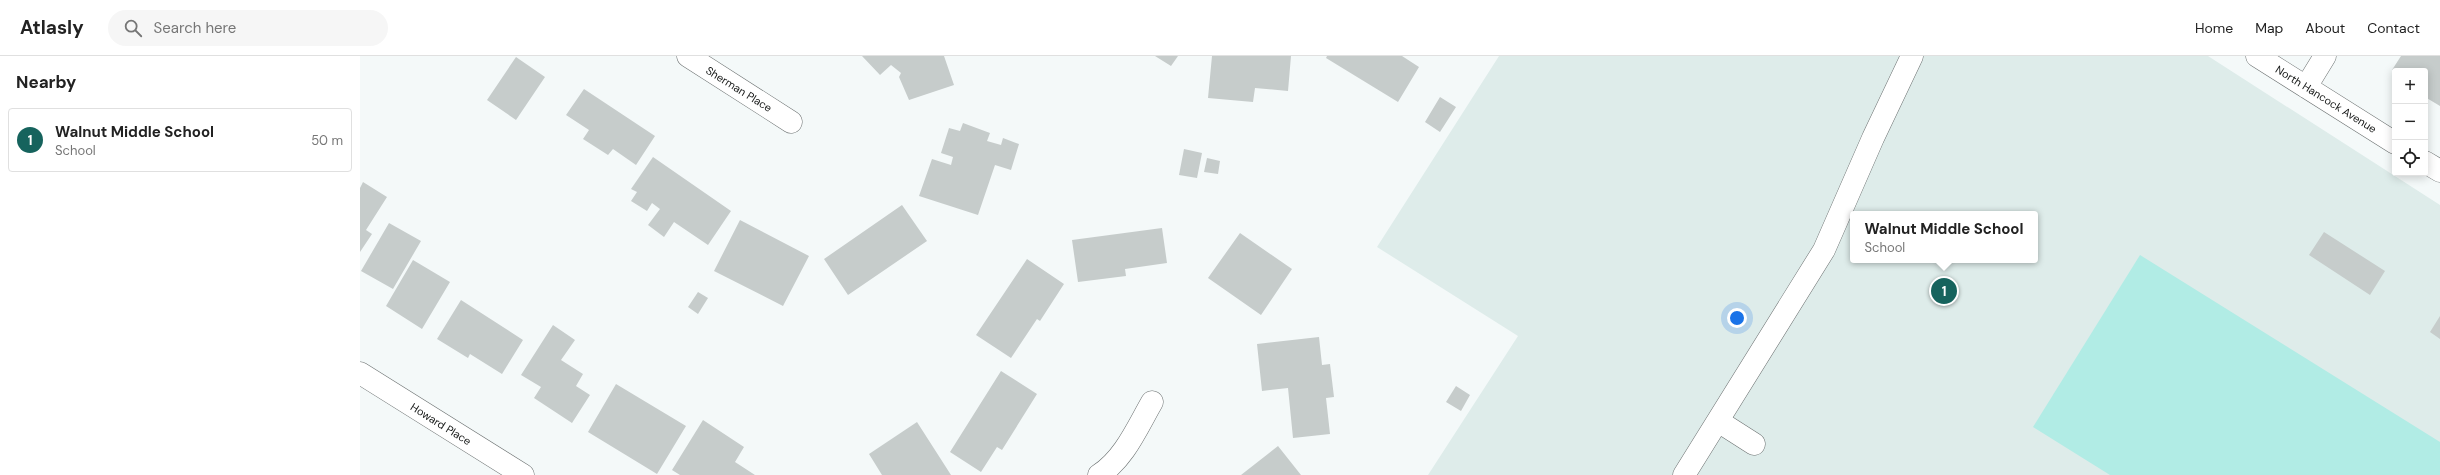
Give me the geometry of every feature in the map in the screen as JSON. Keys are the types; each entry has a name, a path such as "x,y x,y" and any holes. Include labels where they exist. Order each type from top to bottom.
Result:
{"street":[{"name":"Sherman Place","path":"688,56 791,122"},
{"path":"1684,475 1824,250 1873,138 1912,56"},
{"name":"North Hancock Avenue","path":"2257,56 2392,141"},
{"path":"2306,87 2325,56"},
{"path":"2428,164 2440,171"},
{"name":"Howard Place","path":"360,373 511,472"},
{"path":"1099,475 1108,469 1126,446 1152,402"},
{"path":"1718,421 1754,444"}],"shaded area":[{"path":"1499,56 2208,56 2392,174 2392,176 2395,176 2440,205 2440,475 1428,475 1518,336 1377,247"},
{"path":"2140,255 2440,442 2440,475 2110,475 2033,427"}],"building":[{"path":"862,56 944,56 954,85 909,100 899,77 901,73 891,65 880,75"},
{"path":"1155,56 1178,56 1171,66"},
{"path":"1212,56 1291,56 1288,91 1255,88 1253,102 1208,98"},
{"path":"1327,56 1402,56 1419,67 1398,102 1326,58"},
{"path":"2401,56 2440,56 2440,106 2428,99 2428,68 2393,68"},
{"path":"516,57 545,77 516,120 487,100"},
{"path":"584,89 655,136 636,165 613,149 608,155 583,139 589,130 566,115"},
{"path":"1440,97 1456,107 1440,132 1425,122"},
{"path":"963,123 990,133 987,141 1001,145 1003,138 1019,144 1011,170 995,165 978,215 919,196 932,159 951,165 953,157 941,153 949,128 960,131"},
{"path":"1184,149 1202,153 1197,178 1179,175"},
{"path":"653,157 731,211 708,245 674,222 664,237 648,225 660,209 652,203 647,211 631,201 637,192 631,189"},
{"path":"1207,158 1220,161 1218,174 1204,172"},
{"path":"363,182 387,197 366,230 372,234 360,252 360,188"},
{"path":"902,205 927,241 848,295 824,259"},
{"path":"740,220 809,256 783,306 714,271"},
{"path":"389,223 421,241 393,289 361,271"},
{"path":"1162,228 1167,263 1125,269 1126,276 1078,282 1072,240"},
{"path":"2324,232 2385,271 2370,295 2309,255"},
{"path":"1240,233 1292,269 1261,315 1208,278"},
{"path":"1027,259 1064,284 1040,321 1037,319 1011,358 976,335"},
{"path":"413,260 450,282 422,329 386,306"},
{"path":"698,292 708,298 698,314 688,307"},
{"path":"461,300 523,340 502,374 470,354 468,358 437,339"},
{"path":"2440,316 2440,339 2430,332"},
{"path":"553,325 575,340 561,360 583,374 576,386 590,395 572,423 534,398 541,387 521,375"},
{"path":"1319,337 1322,365 1330,364 1334,397 1326,398 1330,434 1293,438 1288,388 1262,391 1257,344"},
{"path":"1001,371 1037,394 1002,450 997,447 981,472 950,452"},
{"path":"616,384 686,426 657,474 588,432"},
{"path":"1456,386 1470,395 1461,411 1446,402"},
{"path":"703,420 744,447 735,462 755,475 680,475 672,470"},
{"path":"917,422 951,475 882,475 869,454"},
{"path":"1278,446 1301,475 1241,475"}],"place":[{"name":"Walnut Middle School","path":"1944,291"}]}
